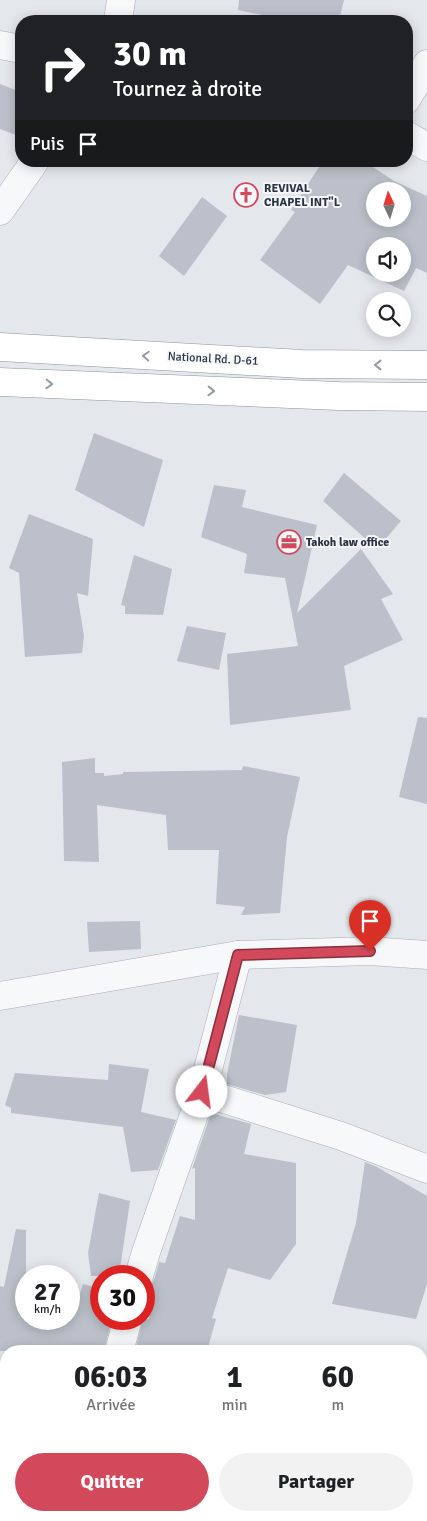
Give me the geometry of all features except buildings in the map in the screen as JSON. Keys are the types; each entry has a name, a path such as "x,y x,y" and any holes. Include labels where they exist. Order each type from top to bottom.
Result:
{"highway":[{"name":"National Rd. D-61","path":"0,348 302,364 427,365"},
{"path":"0,382 339,396 427,397"}],"street":[{"path":"119,15 121,0"},
{"path":"0,45 15,47"},
{"path":"413,88 427,64"},
{"path":"413,139 427,147"},
{"path":"0,211 31,167"},
{"path":"0,996 238,955 370,951 427,955"},
{"path":"142,1265 202,1092 238,955"},
{"path":"202,1092 341,1136 427,1169"},
{"path":"121,1345 125,1330"}],"place":[{"name":"REVIVAL CHAPEL INT\"L","path":"246,195"},
{"name":"Takoh law office","path":"289,542"}],"route":[{"path":"202,1092 238,955 370,951"}]}
